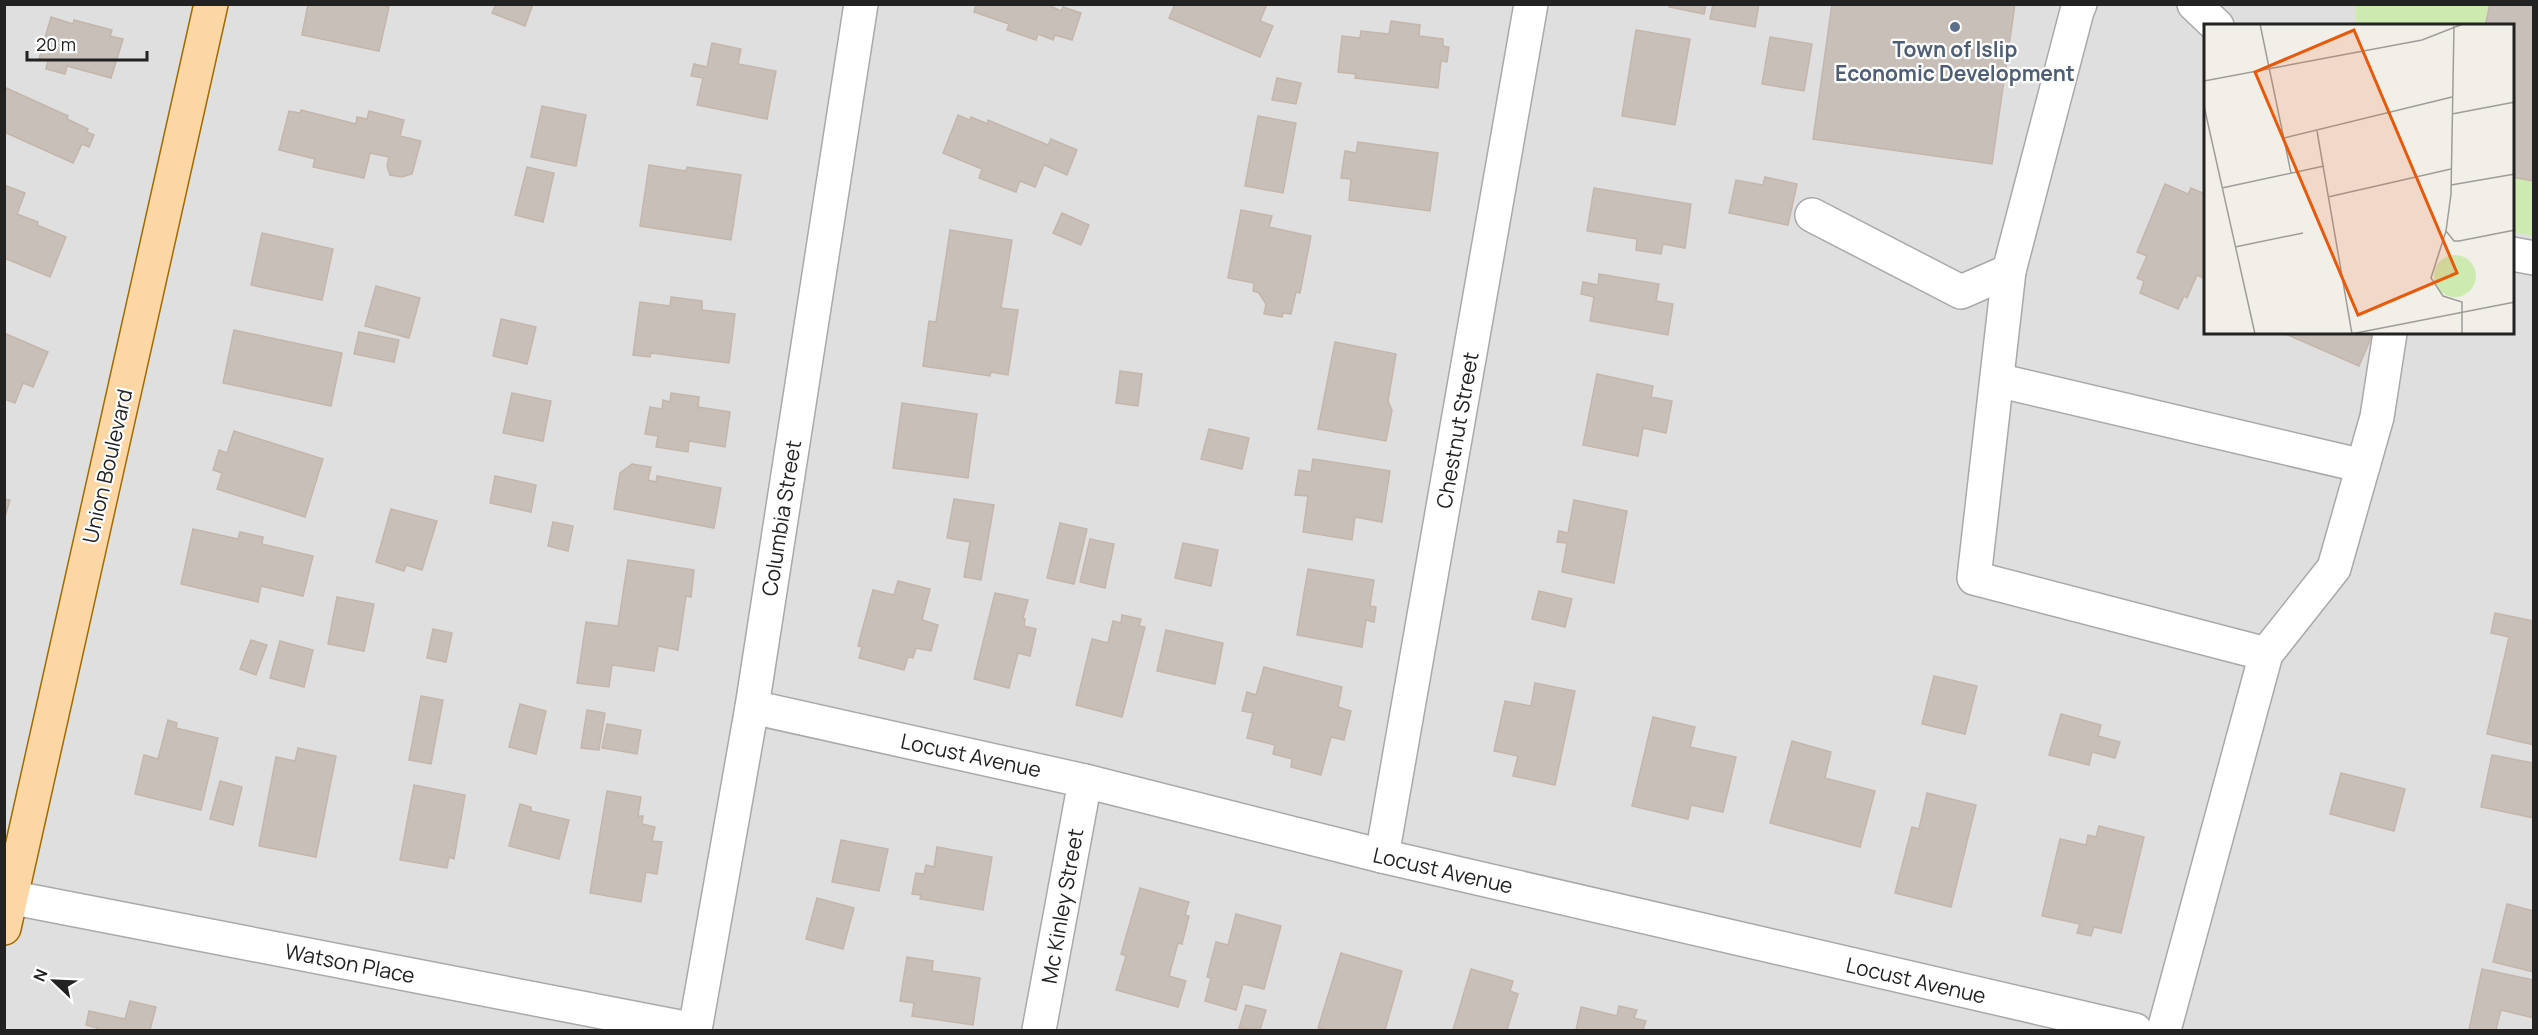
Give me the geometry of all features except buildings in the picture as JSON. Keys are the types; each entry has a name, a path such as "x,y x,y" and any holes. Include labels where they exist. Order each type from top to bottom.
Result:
{"main road":[{"name":"Union Boulevard","path":"7,907 211,4"}],"street":[{"name":"Columbia Street","path":"695,1030 752,707 861,4"},
{"name":"Chestnut Street","path":"1383,856 1531,4"},
{"path":"2080,4 2009,271 1974,578 2266,654"},
{"path":"2194,4 2215,24"},
{"path":"1812,215 1961,292 2009,271"},
{"path":"2514,254 2534,258"},
{"path":"2164,1030 2266,654 2334,568 2377,417 2390,334"},
{"path":"1997,380 2363,465"},
{"name":"Locust Avenue","path":"752,707 1085,780 1383,856 2135,1030"},
{"name":"Mc Kinley Street","path":"1039,1030 1085,780"},
{"name":"Watson Place","path":"7,907 695,1030"}],"shaded area":[{"path":"5,5 2533,5 2533,1030 5,1030"}],"green space":[{"path":"2356,5 2533,5 2533,236 2514,232 2514,24 2355,24"}],"place":[{"name":"Town of Islip Economic Development","path":"1955,27"}]}
